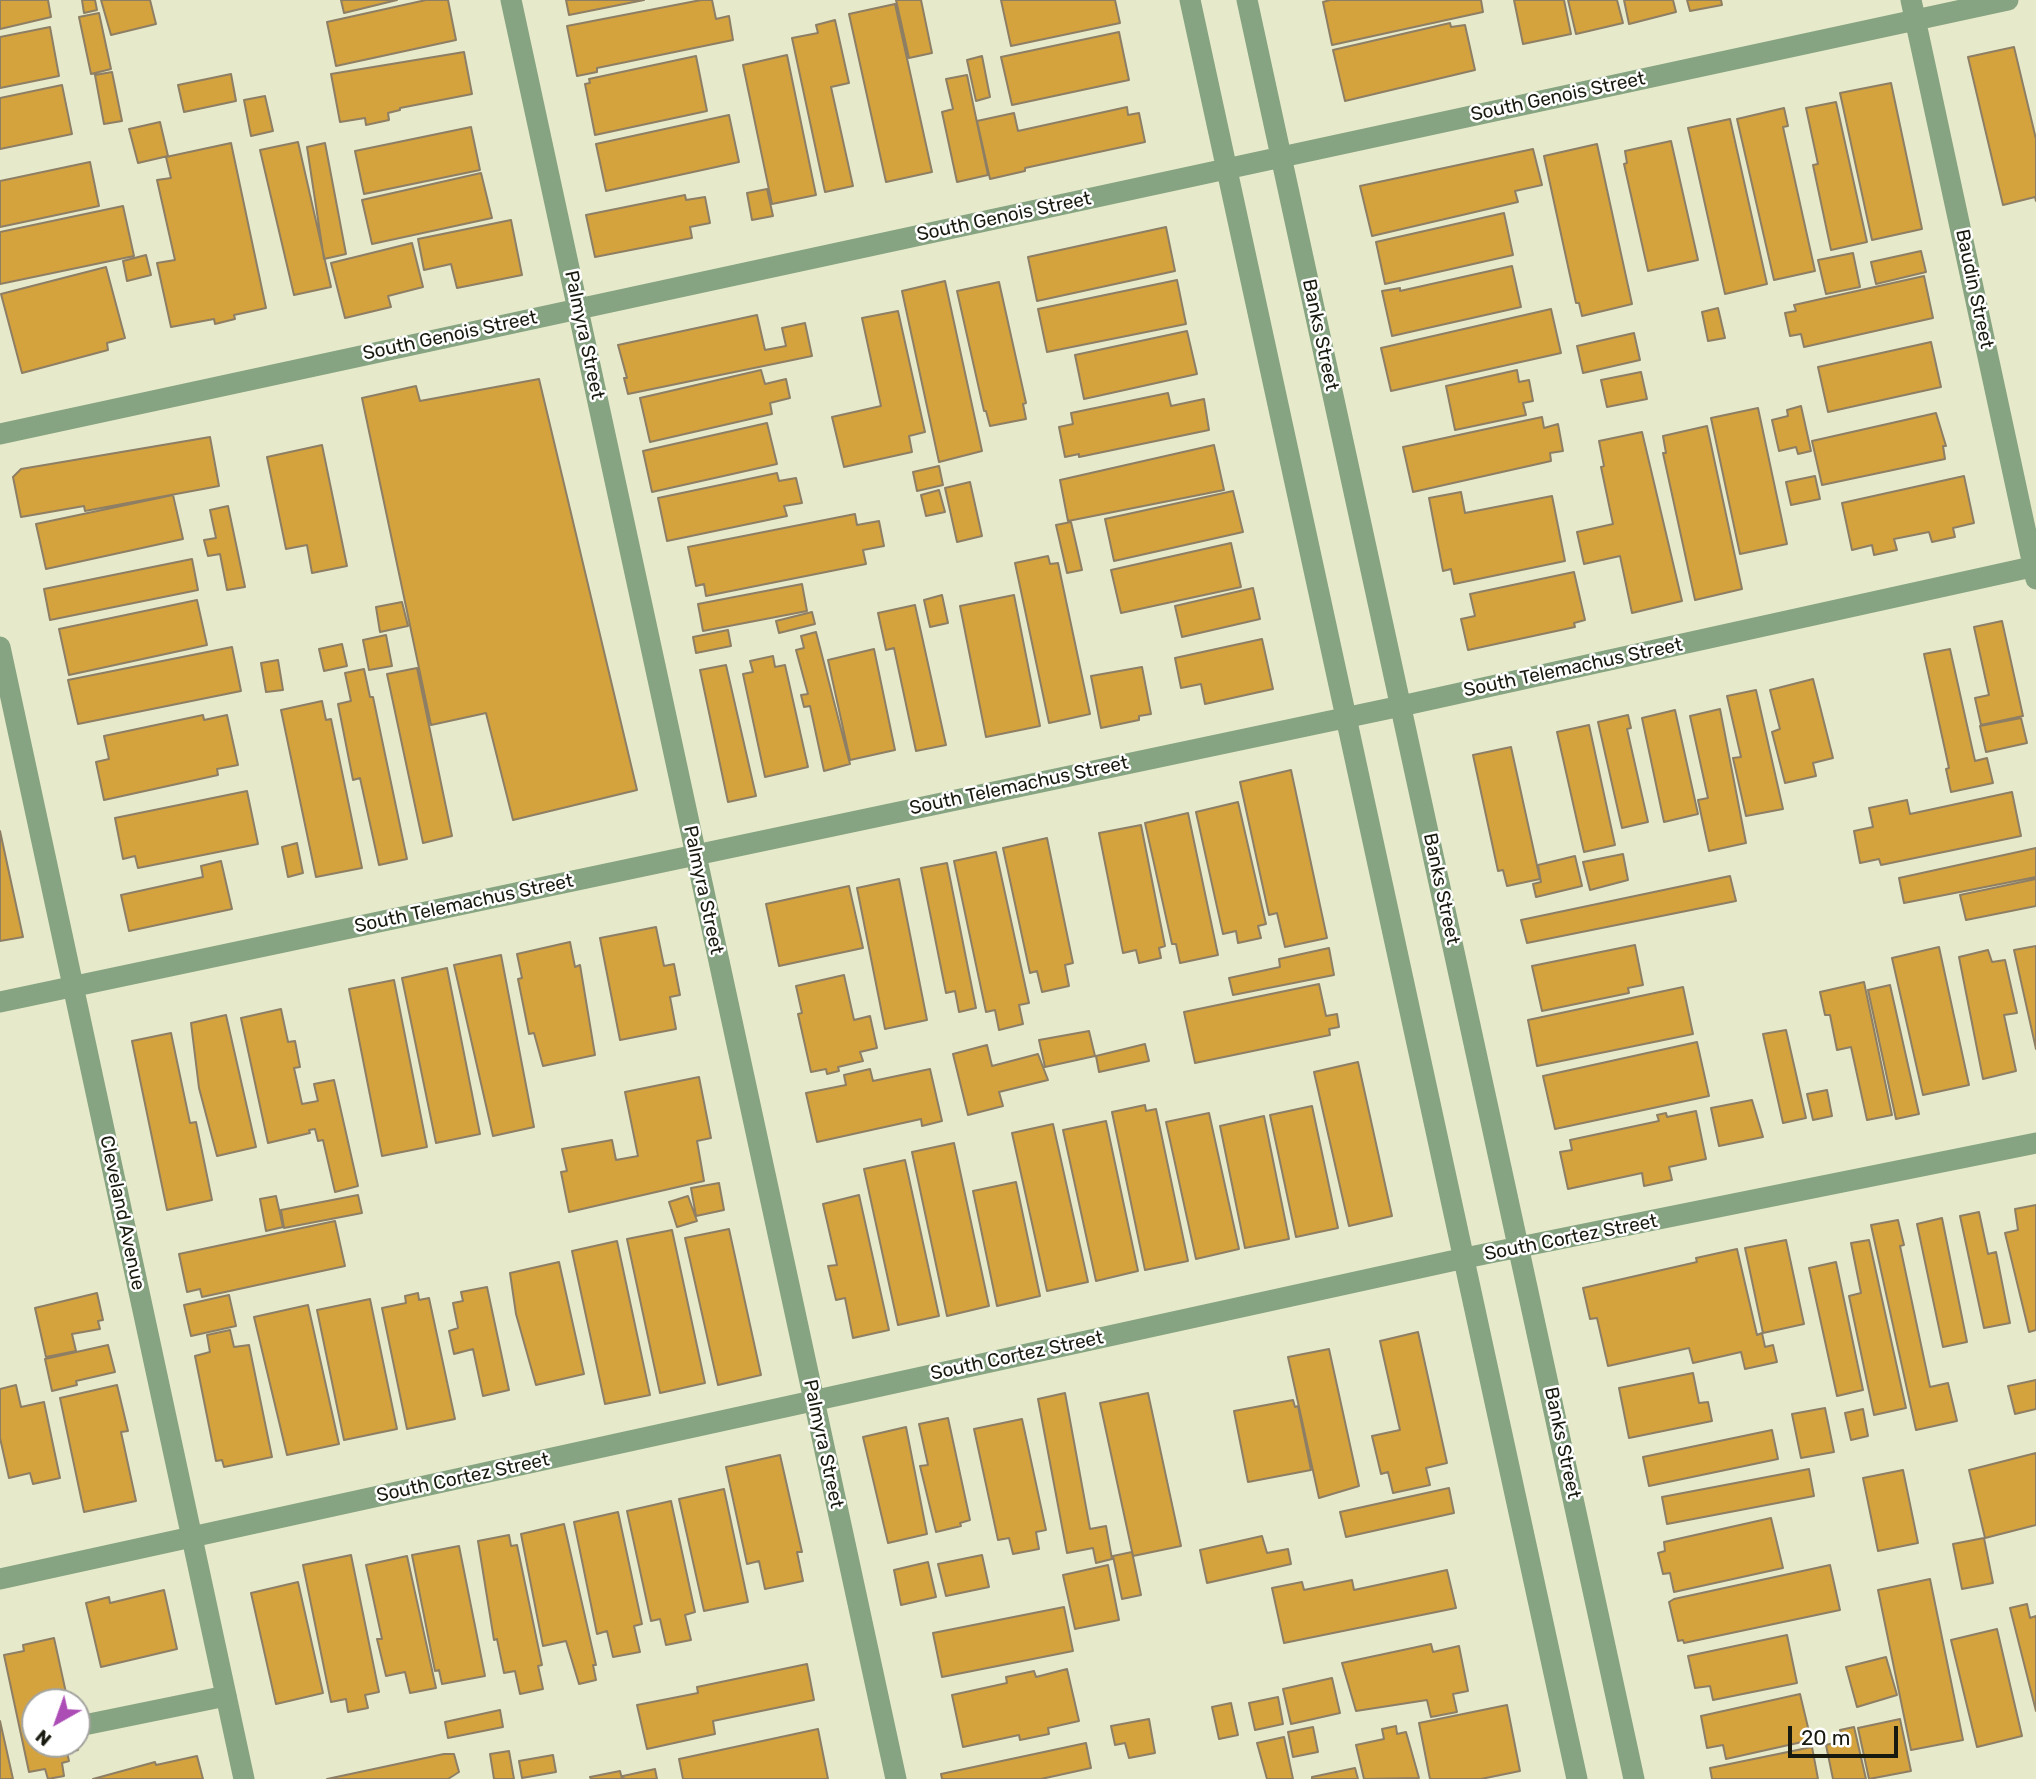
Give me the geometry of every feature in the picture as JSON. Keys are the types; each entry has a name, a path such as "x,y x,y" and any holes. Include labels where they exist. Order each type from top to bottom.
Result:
{"street":[{"name":"Palmyra Street","path":"511,0 896,1779"},
{"path":"1191,0 1577,1779"},
{"name":"Banks Street","path":"1247,0 1634,1779"},
{"name":"South Genois Street","path":"0,433 1282,157 1914,10 2008,0"},
{"name":"Baudin Street","path":"1914,10 2035,571"},
{"name":"South Telemachus Street","path":"0,1002 2035,571"},
{"name":"Cleveland Avenue","path":"0,647 244,1779"},
{"name":"South Cortez Street","path":"0,1579 1465,1258 2036,1143"},
{"path":"91,1724 226,1696"}],"building":[{"path":"0,0 48,0 51,17 0,29"},
{"path":"82,0 95,0 97,10 84,13"},
{"path":"101,0 150,0 156,24 111,35"},
{"path":"341,0 397,0 344,13"},
{"path":"426,0 448,0 456,40 336,66 327,22"},
{"path":"566,0 644,0 569,15"},
{"path":"712,0 716,19 729,16 733,40 597,68 597,72 577,76 567,26"},
{"path":"896,0 921,0 932,53 909,58"},
{"path":"1001,0 1115,0 1120,23 1011,46"},
{"path":"1481,0 1483,12 1332,45 1323,2"},
{"path":"1514,0 1564,0 1571,34 1523,44"},
{"path":"1568,0 1617,0 1623,23 1576,34"},
{"path":"1624,0 1673,0 1676,12 1629,24"},
{"path":"1687,0 1721,0 1722,5 1690,11"},
{"path":"895,4 932,172 886,182 849,14"},
{"path":"99,13 111,69 91,74 79,17"},
{"path":"835,20 849,83 831,87 853,186 825,192 792,38 818,33 816,25"},
{"path":"1450,23 1451,27 1465,25 1475,70 1345,101 1333,50"},
{"path":"50,27 59,76 0,88 0,37"},
{"path":"1119,32 1129,80 1012,105 1001,57"},
{"path":"2014,47 2036,139 2036,201 2035,197 2003,205 1968,57"},
{"path":"464,52 472,94 400,108 388,113 389,120 366,125 365,118 340,122 331,74"},
{"path":"787,55 816,195 772,204 743,65"},
{"path":"696,56 707,111 595,135 585,84 590,83 589,79"},
{"path":"982,56 990,97 976,101 967,60"},
{"path":"112,72 122,121 104,124 95,75"},
{"path":"231,74 236,101 184,112 178,85"},
{"path":"967,75 988,175 957,182 942,112 953,109 946,79"},
{"path":"1891,83 1922,229 1872,240 1840,93"},
{"path":"62,85 72,134 0,149 0,98"},
{"path":"265,96 273,131 251,136 244,100"},
{"path":"1836,102 1867,242 1831,250 1813,165 1818,164 1806,108"},
{"path":"1127,107 1128,115 1139,113 1145,142 1025,168 1025,171 990,179 977,121 1014,113 1018,131"},
{"path":"1784,108 1788,126 1783,127 1815,271 1774,280 1737,119"},
{"path":"729,115 739,162 606,191 596,144"},
{"path":"1730,119 1767,284 1725,294 1688,128"},
{"path":"160,122 168,156 138,163 129,129"},
{"path":"471,127 480,170 364,194 355,151"},
{"path":"1671,141 1698,260 1648,271 1624,164 1627,163 1625,151"},
{"path":"298,142 331,287 294,295 260,150"},
{"path":"231,143 266,308 234,315 235,319 215,324 214,319 171,327 157,263 175,260 157,180 171,178 166,157"},
{"path":"325,143 346,254 324,259 307,147"},
{"path":"1597,144 1632,304 1582,316 1579,303 1576,303 1544,156"},
{"path":"1533,149 1542,185 1515,191 1518,202 1372,236 1360,186"},
{"path":"90,162 99,206 0,227 0,181"},
{"path":"481,173 492,218 372,244 362,200"},
{"path":"767,189 773,216 752,220 747,193"},
{"path":"685,195 686,200 705,197 710,223 690,227 692,238 595,257 586,215"},
{"path":"123,206 134,256 0,284 0,232"},
{"path":"1504,213 1513,255 1385,284 1376,242"},
{"path":"511,220 522,275 457,288 451,264 424,270 418,239"},
{"path":"1166,227 1175,271 1037,301 1028,257"},
{"path":"412,243 423,287 388,296 391,307 345,318 331,263"},
{"path":"1921,251 1926,272 1876,284 1871,262"},
{"path":"1853,253 1860,287 1826,294 1818,260"},
{"path":"146,255 151,275 127,281 123,261"},
{"path":"1512,266 1521,307 1392,336 1382,291 1400,288 1400,291"},
{"path":"106,267 125,338 107,343 108,350 22,373 1,294"},
{"path":"1924,276 1933,318 1804,347 1801,334 1790,336 1785,313 1796,311 1794,305"},
{"path":"1177,280 1186,324 1047,352 1038,309"},
{"path":"945,281 982,451 939,462 902,291"},
{"path":"999,282 1026,403 1023,404 1026,419 990,426 984,411 957,291"},
{"path":"1718,308 1725,338 1708,341 1702,312"},
{"path":"1551,309 1561,353 1391,391 1381,348"},
{"path":"898,311 925,432 909,436 912,452 844,467 832,417 881,406 862,318"},
{"path":"757,315 765,350 786,346 782,328 805,323 812,356 628,394 624,378 627,378 618,345"},
{"path":"1187,331 1197,374 1084,399 1075,355"},
{"path":"1634,333 1640,360 1583,373 1577,346"},
{"path":"1931,342 1941,387 1828,412 1818,367"},
{"path":"761,370 765,384 786,379 790,398 770,403 772,414 650,442 640,398"},
{"path":"1517,370 1519,382 1529,380 1533,401 1523,403 1526,415 1455,430 1446,386"},
{"path":"1641,372 1647,399 1607,407 1601,380"},
{"path":"539,379 637,790 513,820 486,713 431,725 362,398 416,386 420,401"},
{"path":"1168,393 1171,406 1204,399 1209,430 1079,457 1079,454 1065,457 1059,427 1073,424 1071,413"},
{"path":"1801,406 1811,451 1798,454 1796,447 1779,451 1772,420 1788,416 1787,410"},
{"path":"1758,408 1787,544 1740,554 1711,418"},
{"path":"1936,413 1946,446 1943,446 1945,459 1822,485 1812,441"},
{"path":"1542,417 1544,428 1558,424 1563,451 1550,453 1551,461 1413,492 1403,447"},
{"path":"767,423 777,464 652,492 643,451"},
{"path":"1707,426 1742,589 1695,600 1663,453 1666,453 1663,436"},
{"path":"1642,432 1682,601 1632,613 1620,556 1584,564 1577,532 1613,524 1601,467 1604,466 1599,441"},
{"path":"210,437 219,486 85,511 84,506 21,517 13,477 21,469"},
{"path":"322,445 347,566 312,573 307,545 286,549 267,457"},
{"path":"1214,445 1224,490 1068,521 1060,480"},
{"path":"939,466 943,485 917,491 913,472"},
{"path":"777,473 779,481 796,478 802,503 784,506 787,516 667,541 658,498"},
{"path":"1815,476 1820,499 1791,505 1786,482"},
{"path":"1964,476 1974,523 1953,528 1955,537 1932,542 1929,532 1894,539 1897,550 1874,555 1872,545 1852,550 1842,503"},
{"path":"970,482 982,536 957,542 945,488"},
{"path":"939,490 945,512 926,516 921,495"},
{"path":"1233,491 1243,532 1114,561 1105,519"},
{"path":"1461,492 1465,513 1552,496 1565,561 1454,584 1451,569 1443,571 1429,498"},
{"path":"173,495 183,539 46,569 36,524"},
{"path":"228,506 245,587 227,590 220,554 208,556 204,540 216,538 210,510"},
{"path":"855,514 857,525 879,521 884,546 863,550 866,564 706,596 704,584 696,586 688,547"},
{"path":"1071,522 1082,570 1067,573 1056,525"},
{"path":"1231,543 1241,587 1121,613 1111,570"},
{"path":"1048,556 1050,564 1058,563 1090,714 1049,723 1015,563"},
{"path":"192,559 198,590 50,620 44,589"},
{"path":"1574,572 1585,620 1574,623 1575,627 1468,650 1461,619 1475,616 1470,594"},
{"path":"802,584 807,611 703,631 698,604"},
{"path":"1253,588 1260,619 1182,637 1175,606"},
{"path":"942,595 948,623 930,627 924,600"},
{"path":"1014,595 1040,726 986,737 960,606"},
{"path":"197,600 207,645 69,675 59,629"},
{"path":"402,602 408,626 380,632 376,607"},
{"path":"915,605 946,745 916,751 894,648 886,650 878,613"},
{"path":"812,612 815,624 779,633 776,621"},
{"path":"2002,621 2023,716 1981,725 1975,698 1989,695 1974,627"},
{"path":"728,630 731,646 696,653 693,637"},
{"path":"816,632 850,764 824,771 810,706 804,707 801,695 808,694 796,650 804,648 801,636"},
{"path":"386,635 392,666 369,670 363,640"},
{"path":"1262,639 1273,689 1205,704 1201,684 1181,688 1175,658"},
{"path":"342,644 347,666 324,671 319,649"},
{"path":"232,647 241,691 78,724 68,680"},
{"path":"874,649 895,750 850,760 828,660"},
{"path":"1950,649 1975,761 1987,758 1993,783 1951,792 1946,769 1949,768 1924,654"},
{"path":"773,656 775,667 785,665 808,767 765,777 743,674 753,672 750,661"},
{"path":"278,660 283,690 266,692 261,663"},
{"path":"726,665 756,796 728,802 700,670"},
{"path":"1142,667 1151,714 1139,716 1139,720 1101,728 1091,676"},
{"path":"417,668 452,836 423,843 387,674"},
{"path":"364,669 370,697 373,697 407,859 379,865 360,778 353,780 338,704 351,701 345,673"},
{"path":"1813,679 1833,758 1813,763 1816,776 1785,783 1772,732 1780,729 1770,690"},
{"path":"1756,690 1783,809 1746,816 1733,758 1741,757 1727,696"},
{"path":"322,701 326,720 331,719 362,868 316,877 281,710"},
{"path":"1720,709 1746,843 1709,851 1698,800 1708,798 1690,716"},
{"path":"1675,710 1698,814 1664,822 1642,718"},
{"path":"203,715 204,720 227,715 238,765 217,769 218,775 104,800 96,762 109,759 104,736"},
{"path":"1628,715 1631,728 1627,729 1648,822 1622,828 1598,722"},
{"path":"2021,718 2027,743 1986,752 1980,726"},
{"path":"1589,725 1615,845 1584,852 1557,732"},
{"path":"1511,747 1540,879 1507,886 1503,870 1498,871 1473,755"},
{"path":"1291,770 1327,938 1285,947 1277,913 1269,915 1240,782"},
{"path":"247,791 258,844 138,868 135,856 123,859 115,818"},
{"path":"2012,792 2021,836 1881,865 1879,859 1860,863 1854,831 1873,827 1869,808 1907,800 1910,814"},
{"path":"1238,802 1266,924 1258,926 1261,938 1238,943 1236,931 1223,934 1196,812"},
{"path":"1188,813 1218,955 1180,963 1176,944 1172,944 1145,823"},
{"path":"1141,825 1165,946 1159,948 1161,958 1139,963 1136,950 1123,953 1099,833"},
{"path":"0,831 23,937 0,941"},
{"path":"1047,838 1073,963 1065,965 1069,986 1042,992 1037,971 1030,973 1003,848"},
{"path":"297,843 303,873 288,877 282,847"},
{"path":"2036,848 2036,877 1904,903 1899,878"},
{"path":"996,852 1029,1003 1019,1005 1023,1024 999,1030 995,1010 986,1012 954,861"},
{"path":"1623,854 1628,880 1590,890 1583,862"},
{"path":"1575,856 1582,886 1536,897 1533,884 1541,882 1538,865"},
{"path":"221,861 232,909 129,931 121,895 203,877 201,866"},
{"path":"947,863 976,1008 959,1012 955,991 946,993 921,868"},
{"path":"1730,876 1736,901 1527,943 1521,920"},
{"path":"899,879 927,1020 885,1029 857,888"},
{"path":"2036,879 2036,906 1966,920 1960,895"},
{"path":"849,886 863,948 779,966 766,904"},
{"path":"656,927 664,966 674,964 680,995 670,997 676,1029 620,1040 600,938"},
{"path":"570,942 575,967 580,965 595,1055 543,1066 534,1033 529,1034 518,979 522,978 517,954"},
{"path":"1635,945 1643,985 1628,988 1629,993 1542,1011 1532,966"},
{"path":"2036,946 2036,1049 2014,950"},
{"path":"1939,947 1969,1085 1923,1095 1892,958"},
{"path":"1329,948 1334,975 1233,995 1229,978 1280,967 1279,959"},
{"path":"1988,950 1992,962 2005,960 2017,1013 2004,1015 2016,1071 1983,1079 1959,957"},
{"path":"501,955 534,1127 493,1136 454,965"},
{"path":"447,968 480,1134 436,1143 402,978"},
{"path":"844,975 854,1020 870,1016 877,1048 860,1052 863,1061 838,1067 839,1071 827,1074 826,1069 811,1072 798,1014 802,1013 796,986"},
{"path":"394,980 427,1147 382,1156 349,989"},
{"path":"1864,982 1892,1115 1867,1120 1851,1047 1837,1050 1830,1015 1825,1015 1820,992"},
{"path":"1319,984 1326,1016 1337,1014 1339,1027 1329,1029 1330,1035 1195,1063 1184,1012"},
{"path":"1890,985 1919,1114 1896,1119 1868,990"},
{"path":"1683,987 1693,1034 1537,1066 1528,1020"},
{"path":"281,1009 288,1042 295,1041 300,1067 294,1068 302,1104 318,1101 314,1084 334,1080 358,1186 335,1192 323,1140 318,1141 315,1129 309,1130 310,1133 268,1143 241,1018"},
{"path":"226,1015 256,1147 217,1156 199,1088 191,1023"},
{"path":"1786,1030 1806,1118 1783,1123 1763,1034"},
{"path":"1089,1031 1095,1056 1045,1067 1039,1040"},
{"path":"171,1033 190,1123 196,1122 212,1200 167,1210 132,1041"},
{"path":"1697,1042 1709,1096 1555,1129 1543,1076"},
{"path":"1145,1044 1149,1061 1099,1072 1096,1056"},
{"path":"987,1045 992,1066 1038,1054 1048,1080 999,1092 1003,1106 968,1115 953,1054"},
{"path":"1358,1062 1392,1216 1349,1226 1314,1072"},
{"path":"870,1069 873,1081 930,1069 942,1121 922,1126 921,1119 817,1142 806,1093 846,1085 844,1075"},
{"path":"699,1077 711,1138 697,1141 704,1181 569,1212 561,1172 567,1171 562,1149 612,1140 616,1160 638,1156 625,1092"},
{"path":"1827,1090 1832,1116 1813,1120 1807,1094"},
{"path":"1752,1100 1763,1137 1719,1146 1711,1108"},
{"path":"1145,1105 1146,1111 1156,1109 1188,1261 1145,1270 1112,1112"},
{"path":"1312,1106 1338,1228 1296,1237 1270,1115"},
{"path":"1696,1111 1706,1159 1669,1167 1672,1180 1644,1186 1642,1173 1568,1189 1560,1152 1572,1150 1570,1140 1659,1121 1657,1115 1666,1113 1667,1117"},
{"path":"1209,1113 1239,1249 1196,1259 1166,1122"},
{"path":"1264,1116 1289,1239 1245,1248 1220,1126"},
{"path":"1106,1121 1138,1271 1096,1281 1063,1130"},
{"path":"1053,1124 1088,1282 1047,1291 1012,1133"},
{"path":"954,1143 989,1306 947,1316 912,1152"},
{"path":"905,1160 939,1316 898,1325 864,1169"},
{"path":"1016,1182 1040,1296 997,1306 973,1191"},
{"path":"719,1183 724,1210 696,1216 691,1188"},
{"path":"358,1195 362,1213 284,1228 281,1210"},
{"path":"859,1195 889,1330 853,1338 845,1298 836,1300 828,1266 837,1265 823,1204"},
{"path":"276,1196 283,1227 266,1231 260,1199"},
{"path":"688,1196 697,1221 677,1227 669,1202"},
{"path":"2036,1205 2036,1330 2029,1332 2005,1233 2018,1230 2015,1209"},
{"path":"1979,1212 1988,1254 1996,1252 2010,1323 1984,1328 1960,1216"},
{"path":"1942,1218 1967,1342 1943,1347 1917,1224"},
{"path":"1898,1220 1904,1245 1900,1246 1930,1387 1948,1383 1957,1421 1916,1430 1871,1225"},
{"path":"335,1221 345,1266 202,1297 200,1289 187,1292 179,1254"},
{"path":"729,1229 761,1375 718,1385 685,1238"},
{"path":"672,1230 705,1383 660,1393 627,1239"},
{"path":"1786,1240 1804,1324 1763,1333 1745,1248"},
{"path":"1869,1240 1906,1408 1874,1415 1849,1296 1861,1293 1851,1243"},
{"path":"617,1241 650,1395 605,1404 572,1251"},
{"path":"1737,1249 1757,1335 1762,1333 1765,1347 1773,1345 1777,1362 1745,1369 1741,1352 1693,1363 1689,1348 1608,1366 1597,1318 1590,1319 1583,1288 1697,1262 1696,1258"},
{"path":"559,1262 584,1374 536,1385 516,1314 510,1273"},
{"path":"1836,1262 1863,1390 1837,1396 1809,1268"},
{"path":"487,1287 509,1390 483,1396 473,1349 454,1354 449,1331 458,1328 453,1303 463,1301 461,1292"},
{"path":"97,1293 103,1320 98,1321 100,1329 72,1334 76,1351 46,1357 35,1308"},
{"path":"418,1293 419,1300 429,1298 455,1419 407,1429 382,1308 406,1303 405,1296"},
{"path":"229,1295 236,1326 191,1336 184,1305"},
{"path":"370,1299 397,1429 344,1440 317,1310"},
{"path":"308,1305 339,1444 287,1455 254,1317"},
{"path":"230,1330 234,1347 249,1345 272,1457 224,1467 222,1460 216,1461 195,1356 210,1352 207,1335"},
{"path":"1418,1332 1447,1463 1426,1468 1430,1485 1393,1493 1388,1472 1381,1474 1372,1436 1400,1430 1380,1341"},
{"path":"108,1345 115,1372 76,1381 77,1385 52,1391 45,1359"},
{"path":"1329,1349 1359,1486 1319,1498 1288,1357"},
{"path":"1693,1373 1699,1403 1708,1402 1712,1421 1629,1438 1619,1388"},
{"path":"2036,1380 2036,1409 2015,1414 2008,1386"},
{"path":"16,1385 21,1407 44,1402 60,1478 33,1484 30,1473 9,1478 0,1438 0,1389"},
{"path":"117,1385 128,1431 121,1432 136,1501 84,1512 60,1398"},
{"path":"1065,1393 1090,1529 1106,1526 1112,1559 1096,1563 1093,1548 1067,1553 1038,1399"},
{"path":"1148,1393 1181,1546 1133,1556 1100,1403"},
{"path":"1293,1400 1295,1407 1298,1406 1311,1470 1248,1482 1234,1411"},
{"path":"1825,1408 1834,1452 1801,1458 1792,1414"},
{"path":"1863,1409 1868,1436 1851,1440 1845,1413"},
{"path":"948,1418 970,1520 960,1523 961,1526 936,1532 920,1466 928,1465 919,1424"},
{"path":"1022,1419 1046,1530 1036,1532 1039,1549 1013,1554 1009,1538 998,1540 974,1429"},
{"path":"906,1427 927,1534 888,1543 863,1437"},
{"path":"1772,1430 1778,1459 1649,1486 1643,1457"},
{"path":"2036,1453 2036,1525 1985,1538 1969,1470"},
{"path":"780,1455 802,1552 797,1552 803,1581 765,1589 759,1561 747,1564 726,1467"},
{"path":"1809,1469 1814,1496 1667,1524 1662,1497"},
{"path":"1903,1470 1918,1543 1878,1551 1863,1478"},
{"path":"1449,1488 1454,1513 1346,1537 1340,1512"},
{"path":"724,1489 748,1602 704,1611 679,1499"},
{"path":"671,1501 695,1612 685,1615 691,1640 666,1645 660,1619 651,1621 627,1511"},
{"path":"618,1512 642,1624 634,1626 640,1652 613,1657 607,1631 597,1634 574,1522"},
{"path":"1771,1518 1783,1568 1674,1592 1670,1573 1663,1574 1658,1553 1665,1551 1664,1542"},
{"path":"564,1524 596,1665 593,1665 596,1680 579,1684 566,1641 543,1646 521,1534"},
{"path":"509,1535 511,1546 517,1545 542,1665 538,1666 543,1689 520,1694 515,1671 504,1673 497,1639 494,1640 478,1541"},
{"path":"1262,1536 1267,1553 1288,1549 1291,1564 1207,1583 1200,1550"},
{"path":"1984,1538 1993,1583 1962,1589 1953,1544"},
{"path":"459,1546 485,1676 442,1684 439,1670 435,1671 412,1555"},
{"path":"1132,1552 1141,1595 1122,1599 1113,1556"},
{"path":"351,1555 379,1692 365,1695 368,1708 348,1712 346,1699 331,1702 303,1565"},
{"path":"982,1555 989,1587 946,1596 938,1564"},
{"path":"407,1556 436,1688 410,1693 405,1672 386,1676 377,1639 382,1639 366,1565"},
{"path":"928,1562 936,1597 901,1605 894,1570"},
{"path":"1108,1565 1119,1620 1075,1629 1063,1575"},
{"path":"1830,1565 1840,1610 1684,1643 1683,1640 1678,1641 1669,1602 1674,1599"},
{"path":"1447,1570 1456,1608 1284,1643 1272,1588 1302,1582 1304,1590 1352,1580 1354,1590"},
{"path":"1930,1579 1963,1740 1911,1750 1878,1590"},
{"path":"298,1582 323,1693 276,1704 251,1593"},
{"path":"164,1590 177,1649 101,1667 86,1603 109,1597 110,1603"},
{"path":"2027,1604 2030,1618 2036,1616 2036,1711 2010,1608"},
{"path":"1064,1607 1073,1651 942,1677 933,1633"},
{"path":"1997,1629 2022,1736 1977,1747 1951,1640"},
{"path":"1787,1635 1797,1683 1713,1700 1710,1686 1695,1688 1688,1656"},
{"path":"54,1638 65,1688 21,1688 21,1735 4,1655 24,1651 23,1645"},
{"path":"1431,1644 1433,1652 1459,1646 1468,1691 1453,1694 1457,1712 1431,1717 1427,1700 1356,1711 1342,1663"},
{"path":"1886,1657 1897,1695 1857,1707 1846,1667"},
{"path":"807,1664 814,1700 713,1721 715,1734 647,1749 637,1705 698,1693 697,1687"},
{"path":"1067,1669 1079,1721 1048,1728 1049,1734 1020,1740 1019,1735 963,1747 952,1695 1007,1683 1006,1677 1034,1671 1036,1677"},
{"path":"1332,1678 1340,1713 1291,1724 1283,1689"},
{"path":"1800,1694 1811,1740 1726,1759 1723,1745 1707,1748 1701,1716"},
{"path":"1278,1697 1283,1724 1255,1730 1249,1703"},
{"path":"1231,1703 1238,1735 1219,1739 1212,1707"},
{"path":"1507,1705 1520,1771 1481,1779 1430,1779 1419,1723"},
{"path":"500,1710 503,1727 448,1738 445,1722"},
{"path":"1149,1719 1155,1753 1129,1758 1125,1743 1115,1745 1111,1726"},
{"path":"1900,1719 1911,1771 1869,1779 1858,1728"},
{"path":"0,1721 13,1779 0,1779"},
{"path":"1396,1726 1397,1734 1406,1732 1419,1778 1364,1779 1356,1745 1384,1739 1382,1729"},
{"path":"1313,1727 1318,1752 1293,1757 1288,1732"},
{"path":"1854,1727 1866,1779 1833,1779 1826,1745 1842,1741 1840,1730"},
{"path":"818,1729 828,1779 683,1779 679,1759"},
{"path":"1284,1737 1293,1779 1267,1779 1257,1743"},
{"path":"1086,1743 1091,1768 1041,1779 942,1779 941,1774"},
{"path":"1812,1747 1818,1779 1712,1779 1710,1768"},
{"path":"509,1751 514,1779 494,1779 490,1754"},
{"path":"454,1754 459,1772 448,1779 327,1779"},
{"path":"553,1755 556,1772 522,1778 519,1761"},
{"path":"197,1756 203,1779 93,1779 155,1762 156,1765"},
{"path":"26,1758 68,1758 69,1761 62,1763 64,1776 48,1779 45,1769 29,1772"},
{"path":"1355,1768 1358,1779 1312,1779 1312,1777"},
{"path":"655,1769 657,1779 624,1779 623,1776"},
{"path":"620,1771 622,1779 590,1777"}]}
